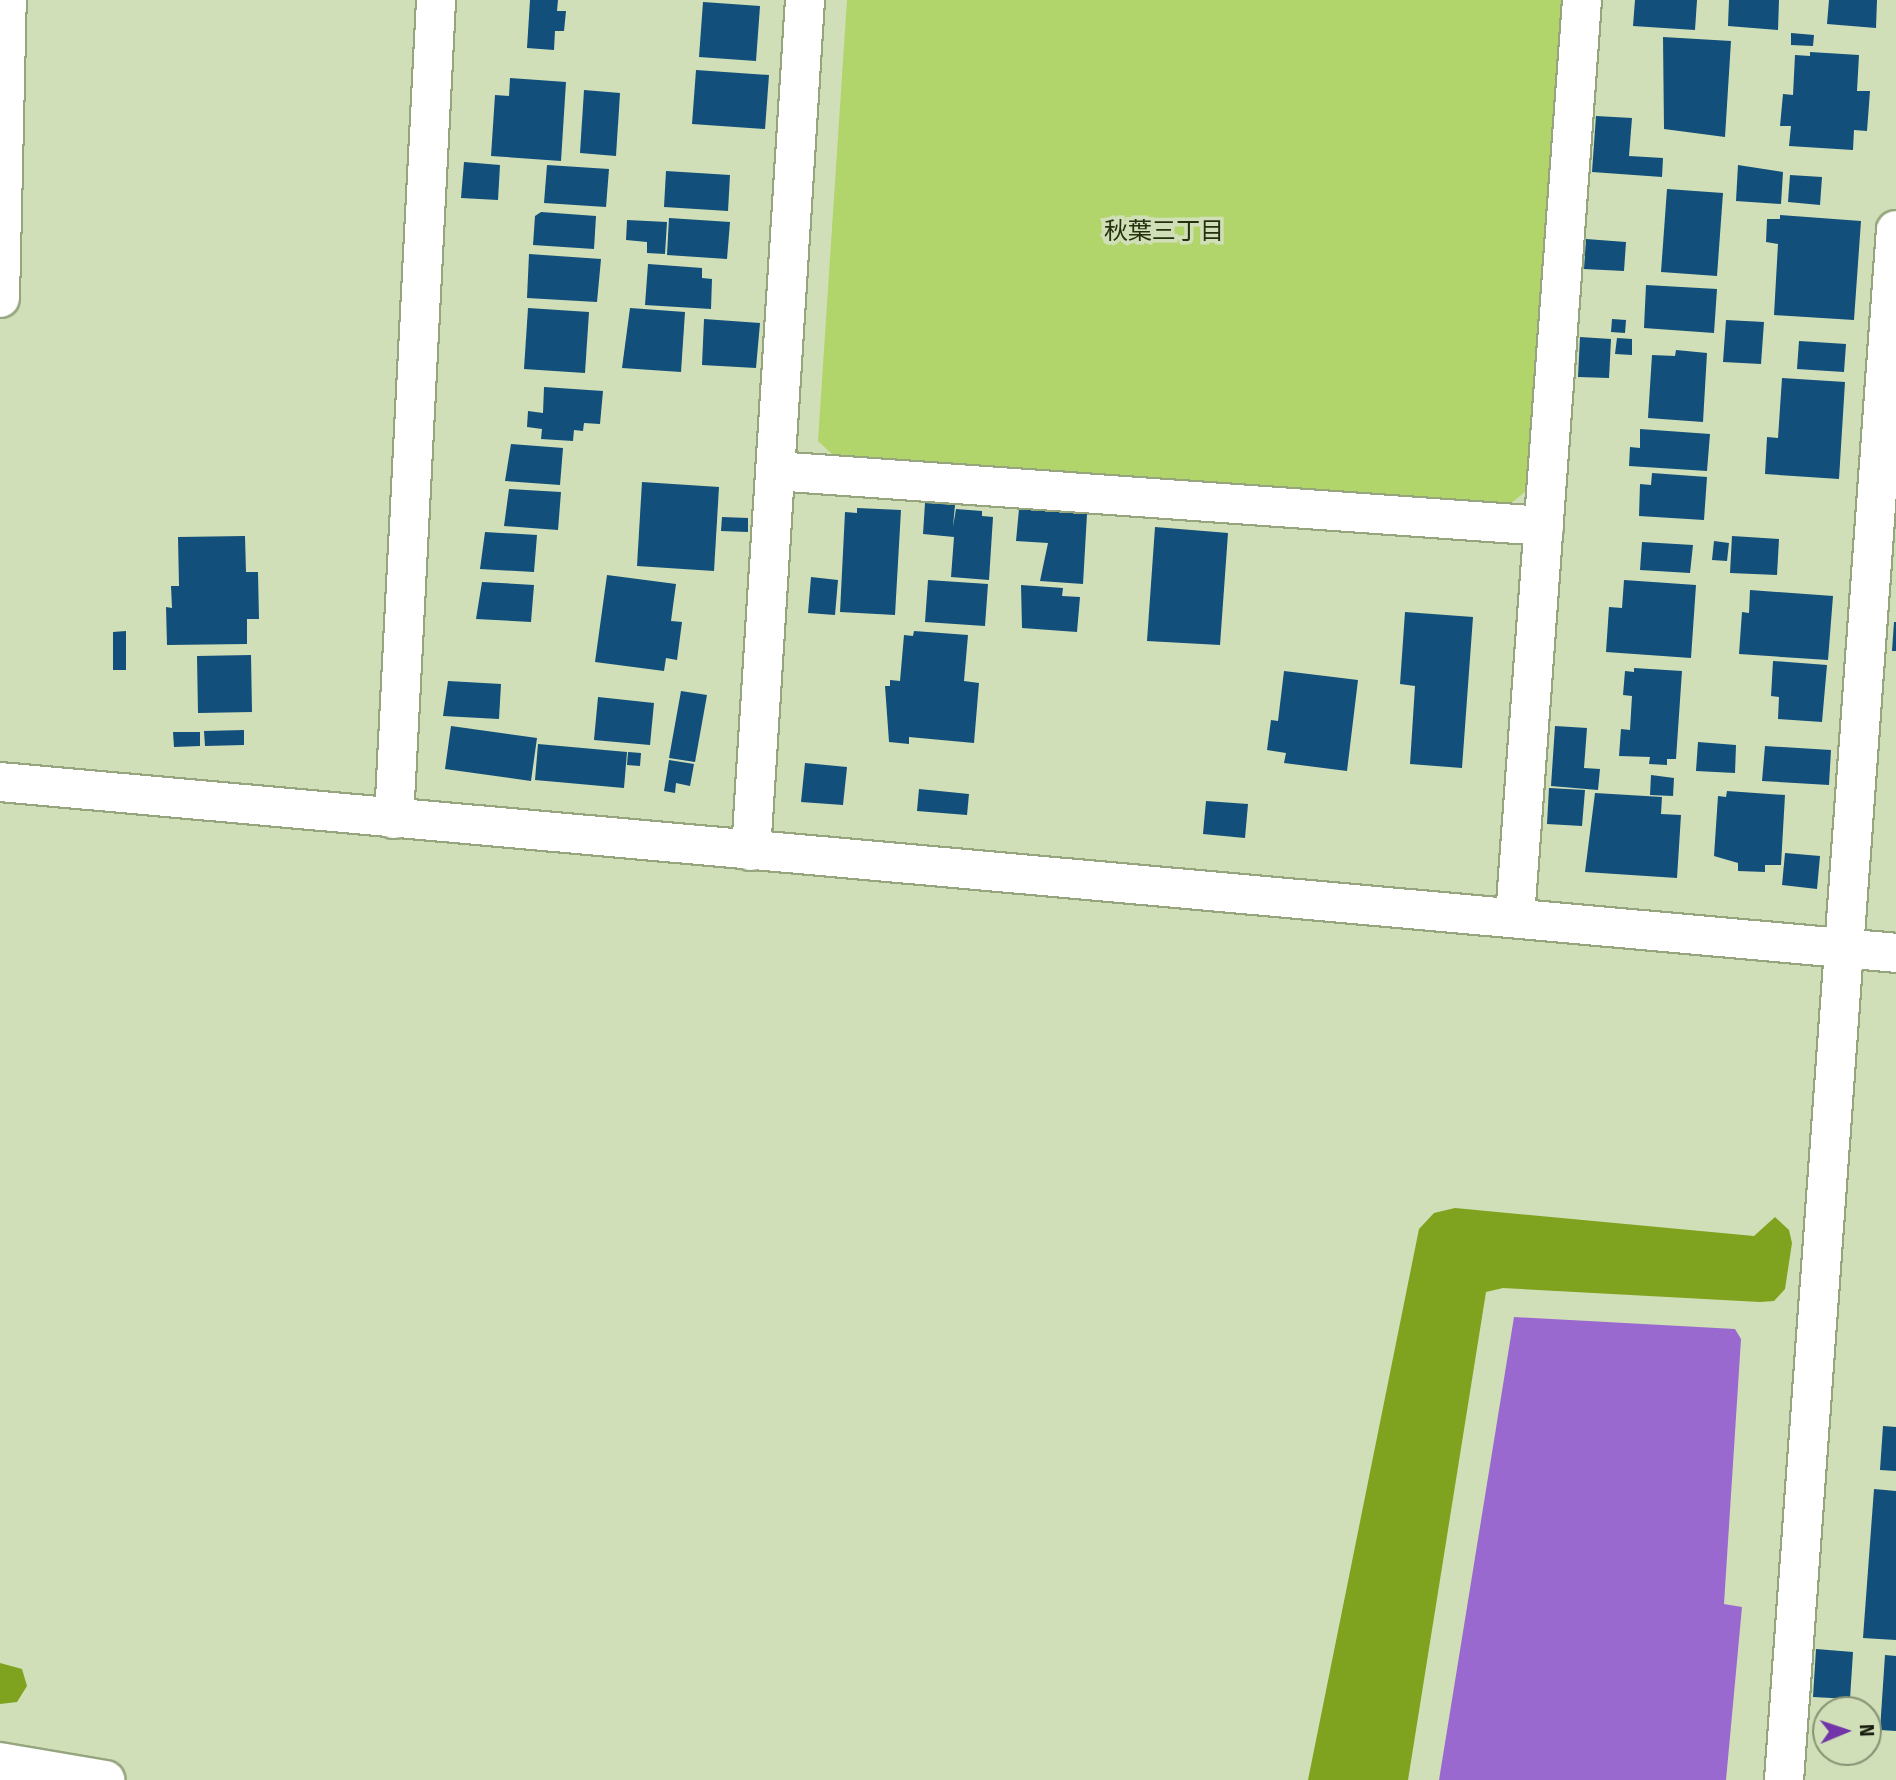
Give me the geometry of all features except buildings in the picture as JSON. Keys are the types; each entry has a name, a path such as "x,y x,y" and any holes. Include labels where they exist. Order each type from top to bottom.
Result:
{"street":[{"path":"0,298 7,0"},
{"path":"394,819 436,0"},
{"path":"751,851 805,0"},
{"path":"1515,918 1582,0"},
{"path":"1784,1780 1896,230"},
{"path":"775,471 1544,526"},
{"path":"0,782 1896,954"},
{"path":"0,1762 105,1780"}],"green space":[{"path":"847,0 1564,0 1526,491 1509,505 832,454 818,441"},
{"path":"1455,1208 1754,1236 1775,1217 1789,1230 1792,1243 1785,1289 1774,1301 1760,1302 1503,1288 1486,1292 1408,1780 1308,1780 1419,1229 1434,1213"},
{"path":"0,1663 22,1669 27,1686 17,1702 0,1704"}],"shaded area":[{"path":"1514,1317 1735,1329 1741,1339 1724,1604 1742,1607 1726,1780 1439,1780"}],"district":[{"name":"秋葉三丁目","path":"1164,232"}]}
